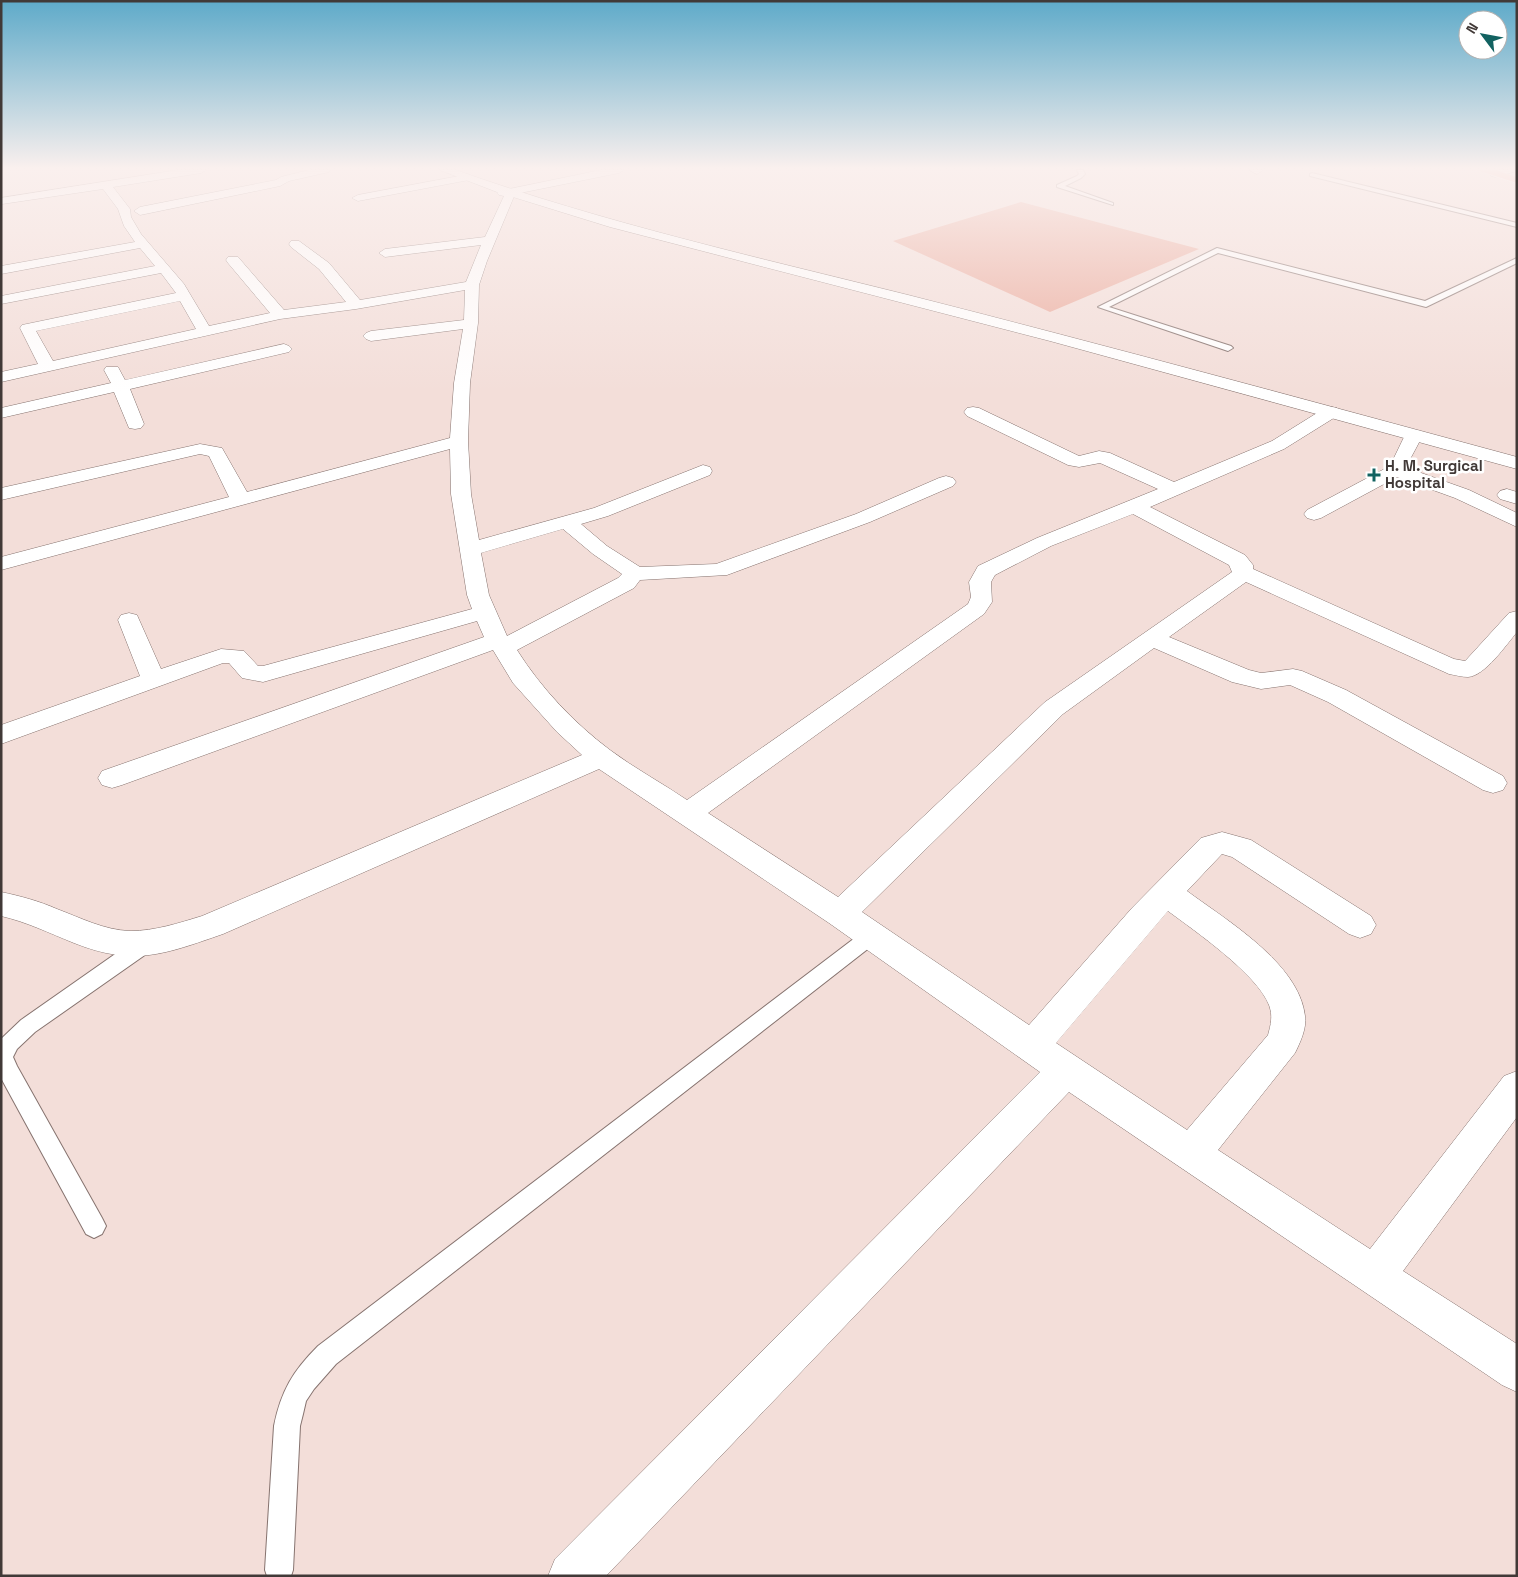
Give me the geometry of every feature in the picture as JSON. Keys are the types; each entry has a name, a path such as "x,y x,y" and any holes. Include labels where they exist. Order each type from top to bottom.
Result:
{"street":[{"path":"1,270 143,244 163,270 176,283 204,332"},
{"path":"295,244 324,266 356,305"},
{"path":"385,253 461,244"},
{"path":"489,244 472,285 471,323 462,383 459,441 460,494 478,595 493,632 522,677 566,726 600,757 840,914 1066,1070 1517,1370"},
{"path":"686,244 1110,352 1517,463"},
{"path":"233,260 280,315"},
{"path":"1,300 163,270"},
{"path":"1,377 280,315 356,305 472,285"},
{"path":"48,367 27,328 184,296"},
{"path":"371,336 471,323"},
{"path":"1,413 284,349"},
{"path":"103,355 120,386 135,424"},
{"path":"973,412 1075,461 1081,462 1098,456 1103,457 1174,489"},
{"path":"687,814 976,609 981,602 980,582 986,570 1044,542 1134,507 1278,445 1331,412"},
{"path":"1399,469 1398,465 1414,435"},
{"path":"1,564 459,441"},
{"path":"1,494 200,449 216,452 241,500"},
{"path":"1314,514 1399,469"},
{"path":"1399,469 1413,478 1475,500 1517,521"},
{"path":"470,549 601,512 703,471"},
{"path":"112,778 501,644 626,583 634,574 719,570 863,518 946,482"},
{"path":"840,914 1054,708 1243,572 1242,565 1237,560 1134,507"},
{"path":"567,522 600,550 631,570 634,574"},
{"path":"1243,572 1449,666 1460,668 1469,669 1476,664 1517,618"},
{"path":"1,735 210,660 229,655 236,656 251,673 271,672 485,612"},
{"path":"129,620 154,680"},
{"path":"1152,639 1241,676 1261,680 1293,678 1313,685 1337,696 1493,783"},
{"path":"1,904 20,907 87,934 117,943 147,943 176,938 212,926 600,757"},
{"path":"1032,1046 1166,892 1211,846 1222,843 1232,844 1241,848 1360,925"},
{"path":"1166,892 1236,945 1254,962 1274,983 1285,1002 1289,1018 1283,1042 1192,1153"},
{"path":"572,1576 1066,1070"},
{"path":"1375,1276 1517,1088"}],"lane":[{"path":"1228,348 1102,307 1217,250 1426,304 1517,260"},
{"path":"279,1570 287,1426 290,1404 296,1390 310,1372 326,1355 871,936"},
{"path":"94,1226 8,1070 3,1056 10,1044 28,1026 147,943"}],"shaded area":[{"path":"899,244 1179,244 1199,249 1050,312"}],"place":[{"name":"H. M. Surgical Hospital","path":"1374,475"}]}
